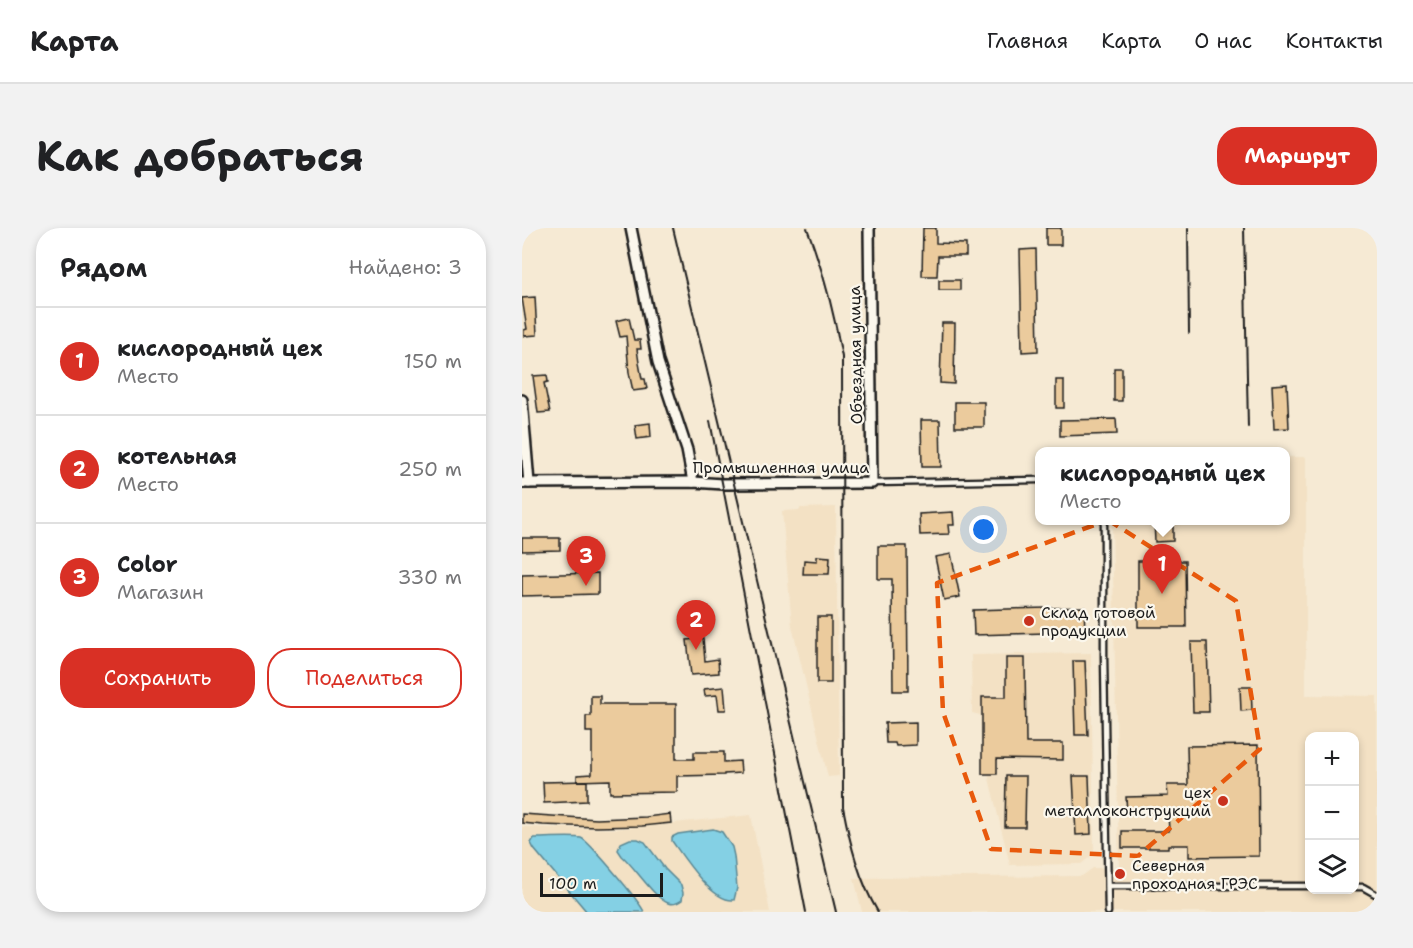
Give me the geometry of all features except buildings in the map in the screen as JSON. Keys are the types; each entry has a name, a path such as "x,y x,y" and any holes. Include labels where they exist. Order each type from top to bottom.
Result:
{"street":[{"path":"631,228 658,362 687,450 693,482"},
{"name":"Объездная улица","path":"869,228 872,483"},
{"path":"522,400 526,483"},
{"name":"Промышленная улица","path":"526,483 872,483"}],"lane":[{"name":"Промышленная улица","path":"872,483 1035,480"},
{"path":"1104,525 1108,912"},
{"path":"1107,886 1305,886"},
{"path":"1359,887 1377,895"}],"highlighted area":[{"path":"1108,520 1236,601 1260,749 1138,856 991,849 943,712 937,583"}],"shaded area":[{"path":"1290,457 1306,457 1306,695 1377,696 1377,847 1375,848 1377,848 1377,912 862,912 854,878 1082,876 1093,868 1119,868 1112,525 1290,525"},
{"path":"836,507 839,776 828,777 792,626 782,511"},
{"path":"1091,653 1094,854 1081,864 1010,865 981,745 980,715 972,713 971,655"},
{"path":"751,815 770,912 522,912 522,827 616,829"}],"water":[{"path":"713,829 722,832 732,847 737,888 734,900 726,899 708,887 672,841 672,837 678,834"},
{"path":"534,838 581,838 614,873 644,912 587,912 534,849 531,843"},
{"path":"630,839 645,842 665,869 681,885 682,900 672,904 663,900 622,856 618,850 621,843"}],"railway":[{"path":"673,228 836,912"},
{"path":"807,228 828,291 842,357 843,807 856,861 878,912"},
{"path":"1188,228 1189,333"},
{"path":"1244,228 1248,427"},
{"path":"710,421 806,912"}],"place":[{"name":"Color","path":"586,586"},
{"name":"кислородный цех","path":"1162,594"},
{"name":"Склад готовой продукции","path":"1029,621"},
{"name":"котельная","path":"696,650"},
{"name":"цех металлоконструкций","path":"1223,801"},
{"name":"Северная проходная ГРЭС","path":"1120,874"}]}
